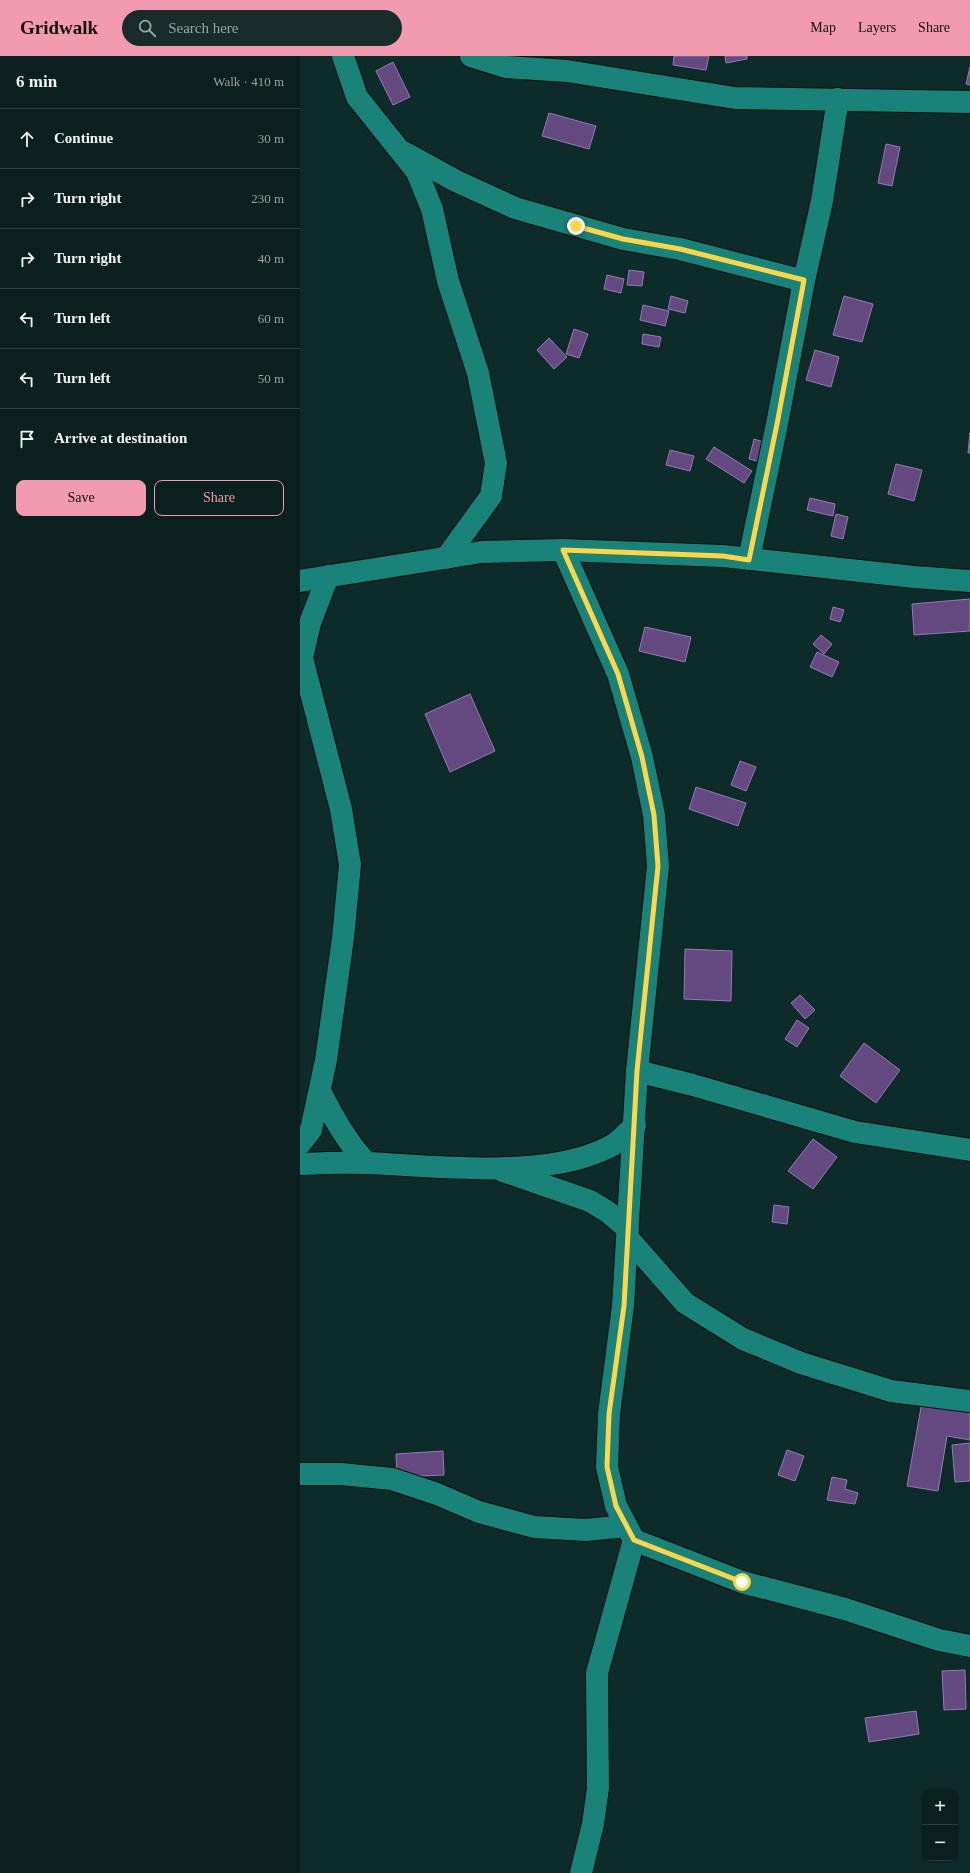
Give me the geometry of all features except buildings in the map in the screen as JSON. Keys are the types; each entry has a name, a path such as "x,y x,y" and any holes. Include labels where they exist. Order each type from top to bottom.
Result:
{"street":[{"path":"343,56 357,97 417,172 432,209 448,281 478,373 496,463 491,496 446,558"},
{"path":"471,56 506,67 567,71 735,98 970,102"},
{"path":"749,560 776,432 804,280 822,201 838,99"},
{"path":"399,149 456,181 514,208 623,239 680,249 804,280"},
{"path":"563,550 618,674 642,757 654,815 658,866 637,1071 624,1306 609,1414 607,1467 616,1506 630,1533 597,1673 598,1788 593,1824 580,1873"},
{"path":"300,580 482,552 563,550 723,556 749,560 970,581"},
{"path":"300,1144 311,1130 320,1091 343,938 350,865 341,809 301,657 310,623 328,576"},
{"path":"637,1071 693,1085 855,1132 970,1150"},
{"path":"320,1091 336,1123 349,1143 366,1163"},
{"path":"300,1164 366,1163 456,1168 497,1168 574,1161 611,1147 634,1125"},
{"path":"497,1168 590,1201 608,1212 628,1233 686,1303 743,1339 801,1363 891,1391 970,1400"},
{"path":"300,1474 341,1474 392,1479 437,1494 479,1512 534,1527 630,1533 742,1582 845,1609 939,1640 970,1646"}],"route":[{"path":"576,226 623,239 680,249 804,280 777,424 749,560 723,556 563,550 599,628 618,674 642,757 654,815 658,866 637,1071 633,1168 624,1306 609,1414 607,1467 616,1506 634,1540 742,1582"}]}
